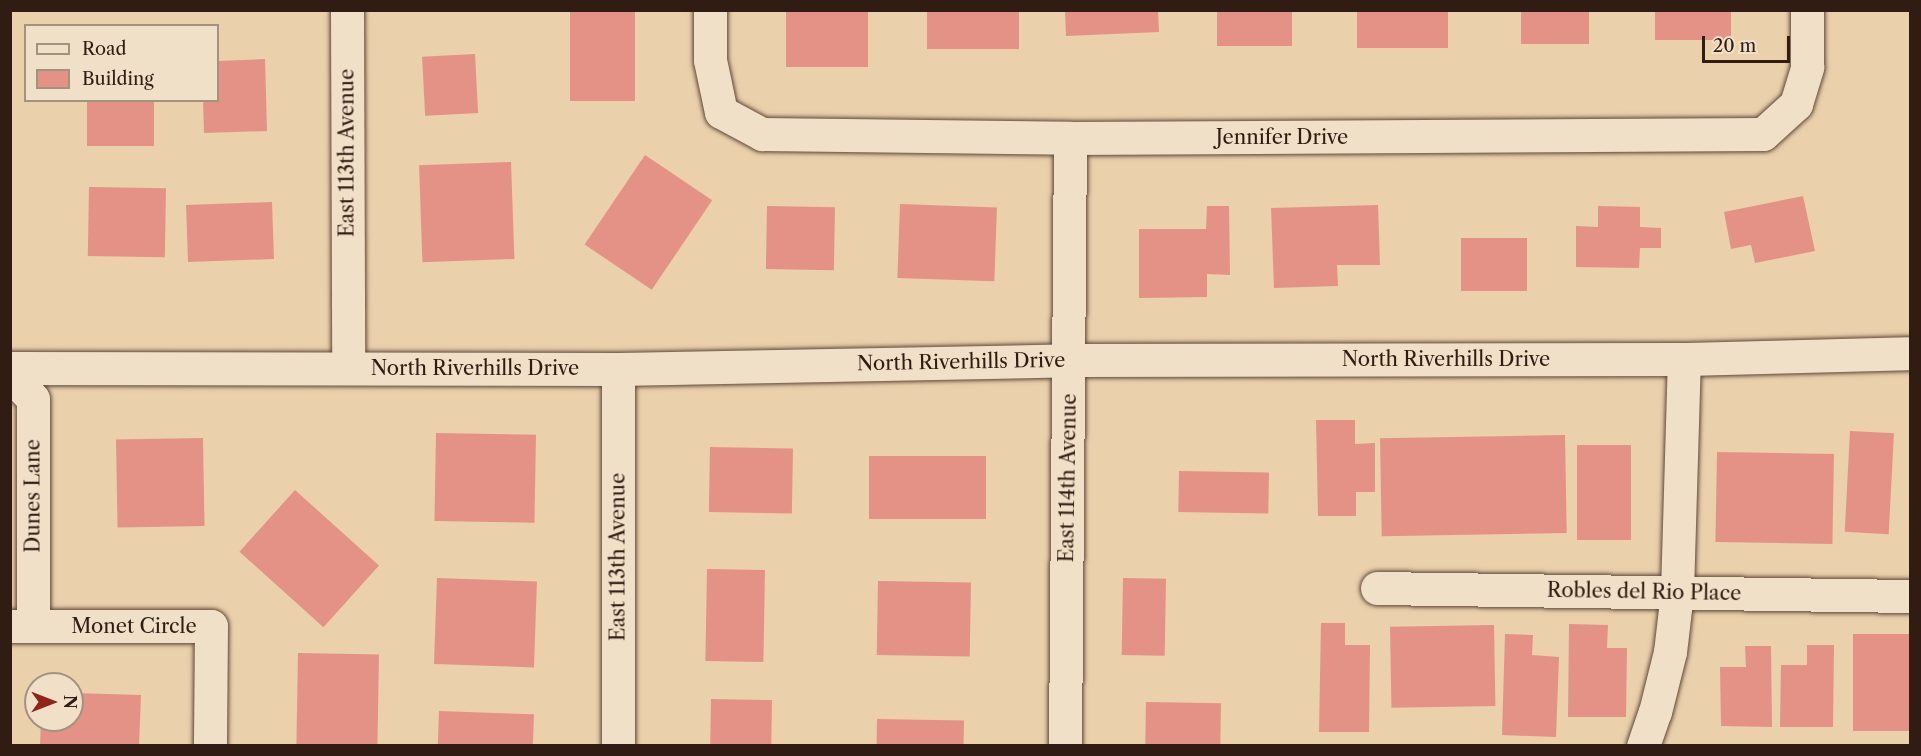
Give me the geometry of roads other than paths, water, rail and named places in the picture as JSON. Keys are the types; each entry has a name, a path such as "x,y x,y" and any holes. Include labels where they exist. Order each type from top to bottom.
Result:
{"street":[{"name":"East 113th Avenue","path":"347,10 348,368"},
{"name":"Jennifer Drive","path":"710,10 710,60 721,112 762,134 1070,138 1763,134 1796,104 1807,67 1807,10"},
{"name":"East 114th Avenue","path":"1065,746 1070,360 1070,138"},
{"name":"North Riverhills Drive","path":"10,368 618,369 1070,360 1683,359 1911,353"},
{"path":"1643,746 1655,712 1670,652 1677,592 1683,359"},
{"name":"East 113th Avenue","path":"618,369 618,746"},
{"name":"Dunes Lane","path":"10,375 33,399 22,626"},
{"name":"Robles del Rio Place","path":"1377,588 1911,596"},
{"name":"Monet Circle","path":"22,626 211,626 210,746"}]}
